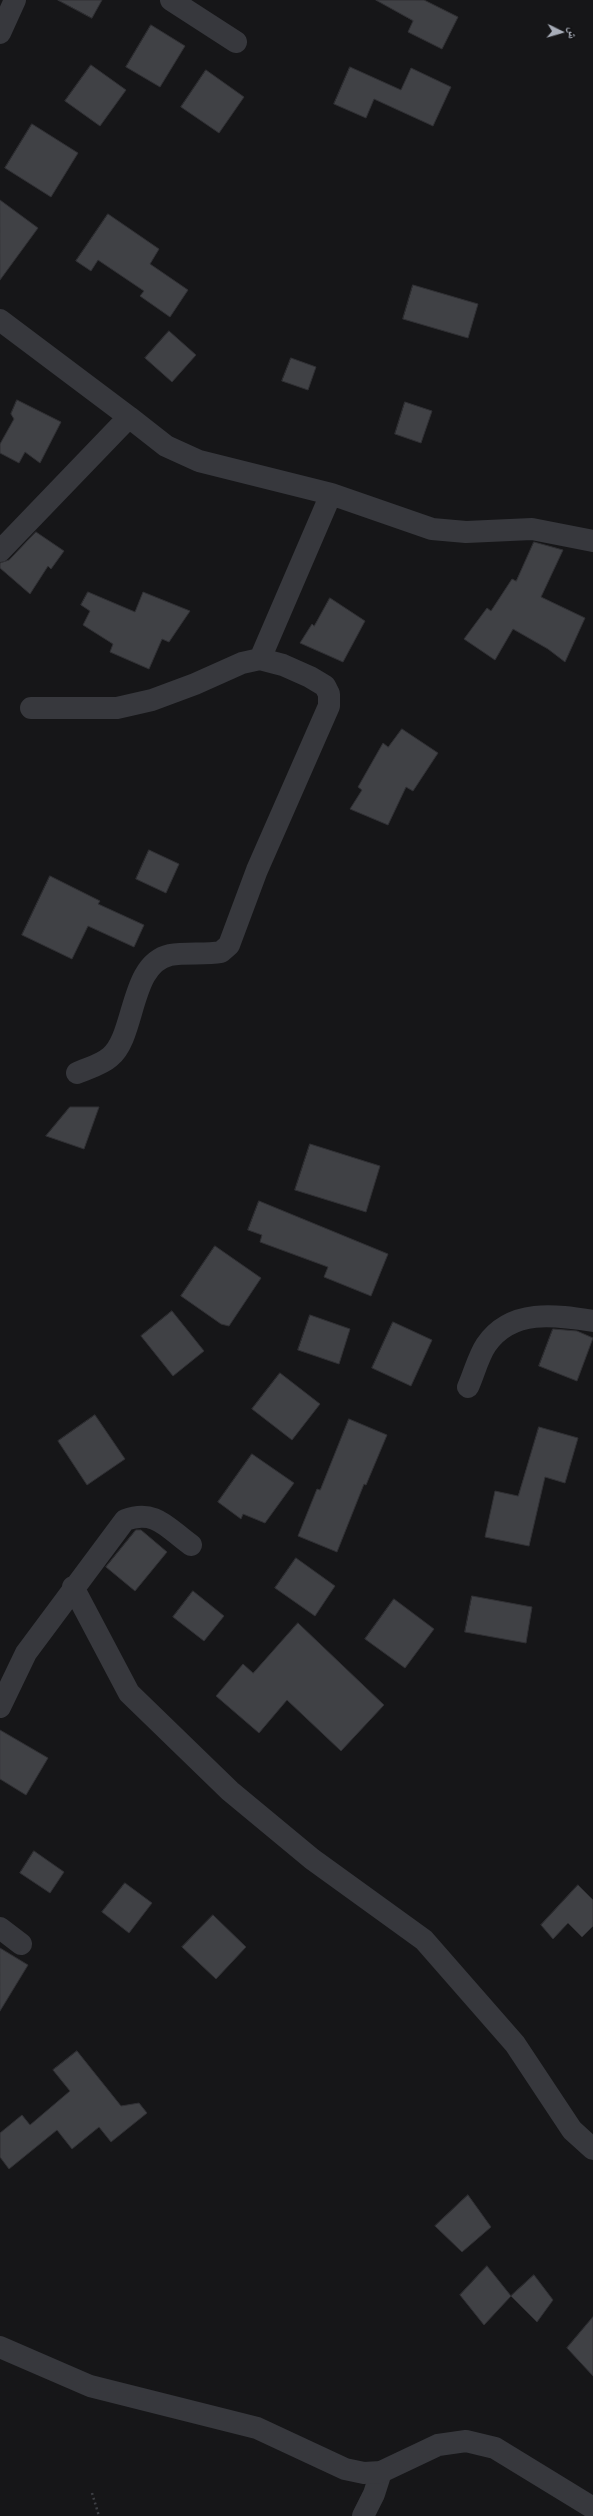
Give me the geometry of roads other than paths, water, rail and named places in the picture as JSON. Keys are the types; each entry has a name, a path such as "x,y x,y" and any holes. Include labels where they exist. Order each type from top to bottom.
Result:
{"street":[{"path":"0,33 15,0"},
{"path":"171,0 236,42"},
{"path":"0,320 166,446 199,461 284,480 331,494 432,529 466,532 532,529 593,541"},
{"path":"0,551 128,417"},
{"path":"260,659 331,494"},
{"path":"31,708 117,708 152,700 195,684 242,663 260,659 283,665 325,686 329,694 329,706 257,870 229,944 221,952 169,955 155,963 141,981 124,1030 111,1056 77,1073"},
{"path":"468,1387 486,1344 509,1323 550,1314 593,1321"},
{"path":"0,1707 26,1653 73,1587 125,1520 139,1515 153,1517 191,1545"},
{"path":"73,1587 129,1693 236,1796 312,1859 424,1940 515,2044 572,2130 593,2149"},
{"path":"0,1928 21,1944"},
{"path":"0,2347 90,2386 257,2428 345,2469 364,2474 381,2472 438,2445 466,2441 495,2448 593,2508"},
{"path":"363,2516 374,2494 381,2472"}]}
